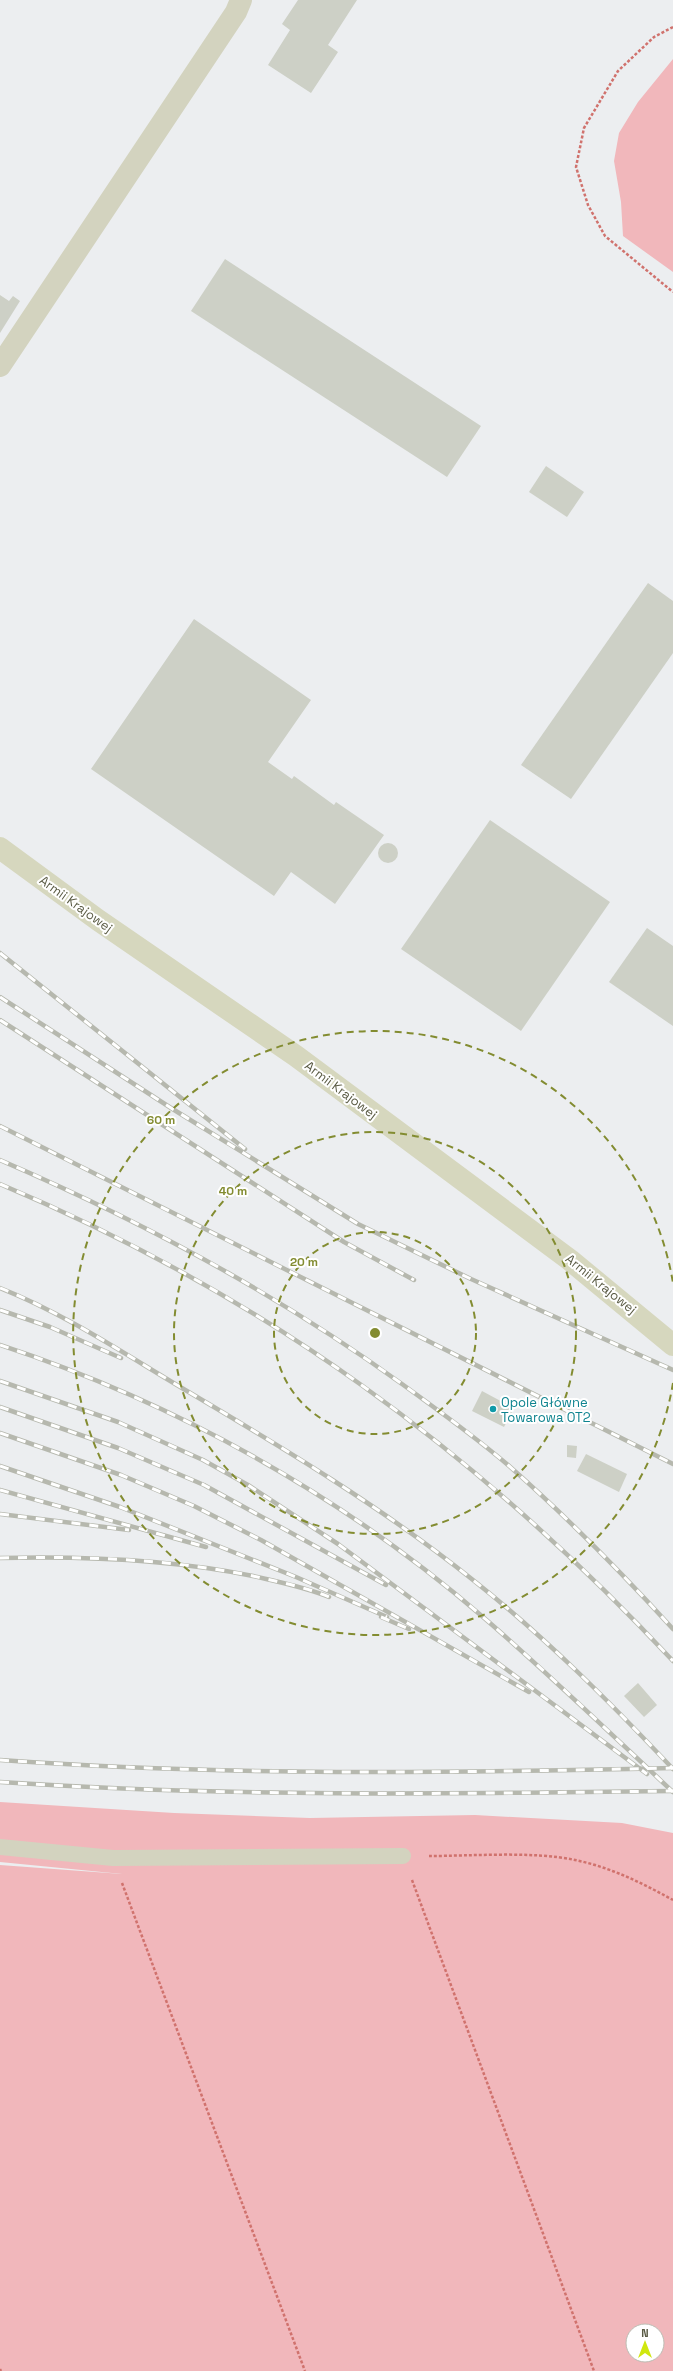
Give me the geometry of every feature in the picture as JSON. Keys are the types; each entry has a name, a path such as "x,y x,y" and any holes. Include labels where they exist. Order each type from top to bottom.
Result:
{"main road":[{"name":"Armii Krajowej","path":"0,848 98,920 296,1056 570,1260 673,1344"}],"street":[{"path":"0,366 232,18 242,0"}],"lane":[{"path":"0,1847 113,1858 403,1856"}],"path":[{"path":"673,27 654,37 618,71 584,128 576,166 588,205 605,236 673,292"},
{"path":"594,2371 403,1856 531,1856 574,1860 624,1875 673,1900"},
{"path":"113,1858 305,2371"}],"shaded area":[{"path":"673,59 673,272 623,236 621,202 614,161 619,133 638,102"},
{"path":"0,1802 174,1813 310,1818 475,1815 622,1823 673,1833 673,2371 0,2371 0,1865 122,1874 0,1862"}],"building":[{"path":"298,0 357,0 328,45 338,52 311,93 268,65 290,30 282,24"},
{"path":"225,259 481,426 447,477 191,311"},
{"path":"0,295 9,301 13,296 20,301 0,333"},
{"path":"546,466 584,492 567,517 529,492"},
{"path":"648,583 673,601 673,653 571,799 521,765"},
{"path":"194,619 311,700 268,762 292,779 294,776 334,805 336,802 384,835 335,904 291,872 274,896 91,769"},
{"path":"490,820 610,902 521,1031 401,949"},
{"path":"384,843 392,843 398,849 398,857 392,863 384,863 378,857 378,849"},
{"path":"647,928 673,946 673,1026 609,982"},
{"name":"Opole Główne Towarowa OT2","path":"482,1391 514,1408 504,1427 472,1411"},
{"path":"567,1445 577,1446 576,1458 567,1457"},
{"path":"586,1454 627,1474 619,1492 577,1471"},
{"path":"638,1683 657,1705 644,1717 624,1696"}],"railway":[{"path":"0,953 245,1149"},
{"path":"0,997 171,1108 358,1224 471,1279 673,1370"},
{"path":"0,1020 344,1242 414,1280"},
{"path":"0,1126 673,1464"},
{"path":"0,1160 53,1183 157,1234 257,1290 355,1351 442,1413 530,1484 593,1545 673,1629"},
{"path":"0,1184 97,1228 189,1276 278,1329 362,1386 444,1447 523,1514 599,1585 673,1661"},
{"path":"0,1288 48,1310 118,1349 297,1457 404,1528 473,1580 526,1624 601,1695 673,1769"},
{"path":"0,1310 50,1327 121,1358"},
{"path":"0,1345 66,1368 130,1395 255,1457 315,1493 373,1532 429,1573 483,1617 555,1681 673,1792"},
{"path":"0,1381 118,1422 203,1460 248,1485 338,1544 647,1774"},
{"path":"0,1407 118,1448 204,1485 386,1585"},
{"path":"0,1433 121,1475 194,1506 261,1540 529,1692"},
{"path":"0,1466 120,1507 296,1577 387,1617"},
{"path":"0,1490 206,1547"},
{"path":"0,1514 129,1530"},
{"path":"0,1558 96,1558 159,1562 222,1570 253,1576 320,1593 329,1597"},
{"path":"381,1617 409,1629"},
{"path":"0,1760 168,1769 336,1772 673,1768"},
{"path":"0,1782 84,1787 252,1792 504,1793 673,1791"}],"place":[{"name":"Opole Główne Towarowa OT2","path":"493,1409"}]}
